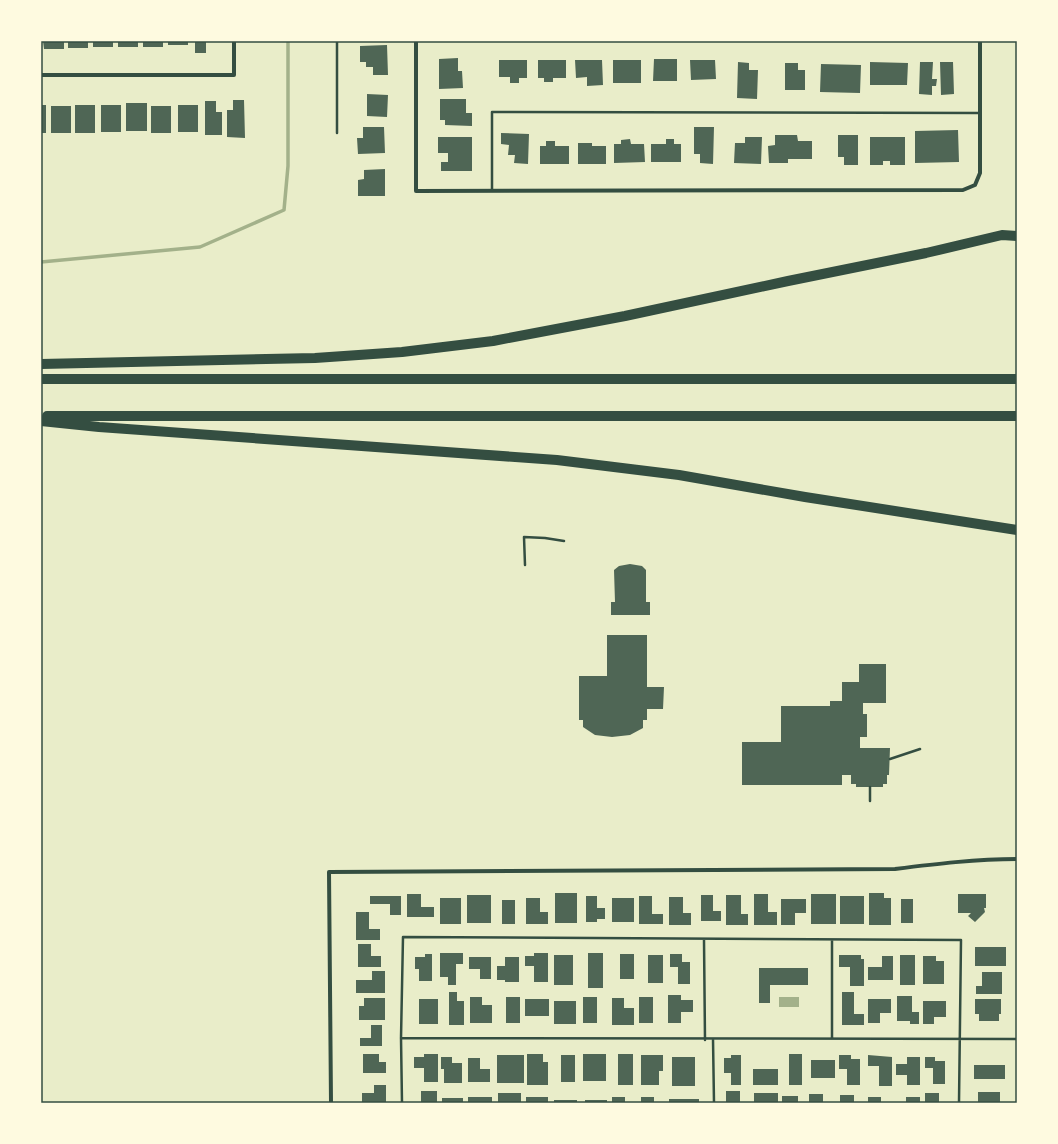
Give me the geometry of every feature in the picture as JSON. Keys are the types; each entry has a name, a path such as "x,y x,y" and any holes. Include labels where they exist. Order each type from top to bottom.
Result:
{"highway":[{"path":"41,364 315,358 402,352 493,341 625,316 926,253 1002,235 1017,236"},
{"path":"41,379 1017,379"},
{"path":"41,416 1017,416"},
{"path":"41,421 99,427 557,460 678,474 805,497 1017,530"}],"street":[{"path":"41,75 234,75 234,41"},
{"path":"416,41 416,191 963,190 975,185 980,173 980,41"},
{"path":"331,1103 329,872 894,869 992,859 1017,859"}],"lane":[{"path":"337,41 337,133"},
{"path":"492,190 492,112 980,113"},
{"path":"525,566 524,537 564,541"},
{"path":"890,759 920,749"},
{"path":"870,788 870,801"},
{"path":"402,1103 401,1038 403,938 961,940 959,1103"},
{"path":"704,940 705,1040"},
{"path":"832,940 832,1038"},
{"path":"401,1038 705,1040 832,1038 1017,1039"},
{"path":"713,1039 714,1103"}],"shaded area":[{"path":"779,997 799,997 799,1007 779,1007"}],"building":[{"path":"43,41 64,41 64,49 44,49"},
{"path":"68,41 88,41 88,48 68,48"},
{"path":"93,41 113,41 113,47 93,47"},
{"path":"118,41 138,41 138,47 118,47"},
{"path":"143,41 163,41 163,47 143,47"},
{"path":"168,41 188,41 188,45 168,45"},
{"path":"195,41 206,41 206,53 195,53"},
{"path":"387,45 388,75 373,75 373,67 366,67 366,62 360,62 360,46"},
{"path":"458,58 458,71 462,71 463,88 439,89 439,59"},
{"path":"654,59 677,59 677,81 653,81"},
{"path":"499,60 527,60 527,78 519,78 519,83 510,83 510,77 499,77"},
{"path":"538,60 566,60 566,78 553,78 553,82 544,82 544,78 538,78"},
{"path":"575,60 602,60 603,85 587,86 587,77 576,78"},
{"path":"613,60 641,60 641,83 613,83"},
{"path":"690,60 715,60 716,79 691,80"},
{"path":"738,62 749,63 749,70 758,70 757,99 737,98"},
{"path":"870,62 908,63 907,85 870,85"},
{"path":"920,62 933,62 932,79 937,79 936,86 932,86 932,95 919,94"},
{"path":"940,62 953,62 954,94 941,95"},
{"path":"785,63 798,63 798,70 805,70 805,90 785,90"},
{"path":"821,64 861,65 860,93 820,92"},
{"path":"367,94 388,95 387,117 367,116"},
{"path":"440,99 466,99 466,113 472,113 472,126 445,125 445,120 440,120"},
{"path":"233,100 244,100 245,138 227,137 227,110 233,110"},
{"path":"205,101 216,101 216,112 222,112 222,135 205,135"},
{"path":"126,103 147,103 147,131 126,131"},
{"path":"41,105 46,105 46,133 41,133"},
{"path":"75,105 95,105 95,133 75,133"},
{"path":"101,105 121,105 121,132 101,132"},
{"path":"178,105 198,105 198,132 178,132"},
{"path":"51,106 71,106 71,133 51,133"},
{"path":"151,106 171,106 171,133 151,133"},
{"path":"363,127 384,127 385,153 358,154 357,138 363,138"},
{"path":"694,127 714,127 713,164 700,163 700,154 694,154"},
{"path":"958,130 959,162 915,163 915,131"},
{"path":"501,133 529,134 528,164 514,163 515,155 508,155 509,145 501,144"},
{"path":"775,135 797,135 798,141 812,141 812,159 788,159 788,163 769,163 768,146 775,145"},
{"path":"838,135 858,135 858,165 844,165 844,157 838,157"},
{"path":"438,137 472,137 472,171 441,171 441,162 448,162 448,153 438,153"},
{"path":"745,137 762,137 761,164 734,163 735,143 745,143"},
{"path":"870,137 905,137 905,165 890,165 890,161 883,161 883,165 870,165"},
{"path":"630,139 631,144 644,144 645,162 614,163 614,144 621,144 621,140"},
{"path":"666,139 674,139 674,144 681,144 681,162 651,162 651,144 666,144"},
{"path":"546,141 555,141 555,146 569,146 569,164 540,164 540,146 546,146"},
{"path":"578,143 592,143 592,146 606,146 606,164 578,164"},
{"path":"385,169 385,196 358,196 358,180 364,179 364,170"},
{"path":"630,564 642,566 646,570 646,602 650,602 650,615 611,615 611,602 615,602 614,570 619,566"},
{"path":"607,635 647,635 647,687 664,687 663,709 647,709 647,720 643,720 643,728 630,735 612,737 595,735 583,727 583,720 579,720 579,676 607,676"},
{"path":"859,664 886,664 886,703 863,703 863,714 867,714 867,737 860,737 860,748 890,748 889,775 887,775 887,784 883,784 883,787 856,787 856,784 851,784 851,775 842,775 842,785 742,785 742,742 781,742 781,706 830,706 830,701 842,701 842,682 859,682"},
{"path":"555,893 577,893 577,923 555,923"},
{"path":"869,893 884,893 884,898 891,898 891,925 869,925"},
{"path":"407,894 421,894 421,907 434,907 434,917 407,917"},
{"path":"754,894 768,894 768,912 777,912 777,925 754,925"},
{"path":"811,894 836,894 836,924 811,924"},
{"path":"958,894 986,894 986,908 984,908 985,912 975,922 968,916 971,913 958,913"},
{"path":"467,895 491,895 491,923 467,923"},
{"path":"701,895 713,895 713,911 721,911 721,921 701,921"},
{"path":"726,895 741,895 741,914 748,914 748,925 726,925"},
{"path":"370,896 401,896 401,915 390,915 390,904 370,904"},
{"path":"586,896 597,896 597,908 605,908 605,919 597,919 597,922 586,922"},
{"path":"639,896 652,896 652,914 663,914 663,924 639,924"},
{"path":"840,896 864,896 864,924 840,924"},
{"path":"669,897 683,897 683,913 691,913 691,925 669,925"},
{"path":"440,898 461,898 461,924 440,924"},
{"path":"526,898 540,898 540,912 548,912 548,924 526,924"},
{"path":"612,898 634,898 634,922 612,922"},
{"path":"781,899 806,899 806,913 795,913 795,925 781,925"},
{"path":"901,899 913,899 913,923 901,923"},
{"path":"502,900 515,900 515,924 502,924"},
{"path":"356,912 369,912 369,929 380,929 380,940 356,940"},
{"path":"358,944 371,944 371,956 381,956 381,967 358,967"},
{"path":"975,947 1006,947 1006,966 975,966"},
{"path":"440,953 463,953 463,964 456,964 456,985 448,985 448,977 440,977"},
{"path":"534,953 548,953 548,982 534,982 534,966 525,966 525,956 534,956"},
{"path":"588,953 603,953 603,988 588,988"},
{"path":"425,954 432,954 432,981 419,981 419,969 415,969 415,957 425,957"},
{"path":"620,954 634,954 634,979 620,979"},
{"path":"670,954 682,954 682,962 690,962 690,984 678,984 678,967 670,967"},
{"path":"554,955 573,955 573,985 554,985"},
{"path":"648,955 663,955 663,983 648,983"},
{"path":"839,955 861,955 861,959 864,959 864,986 850,986 850,967 839,967"},
{"path":"900,955 915,955 915,985 900,985"},
{"path":"882,956 893,956 893,980 868,980 868,967 882,967"},
{"path":"923,956 936,956 936,961 944,961 944,984 923,984"},
{"path":"469,957 491,957 491,979 480,979 480,969 469,969"},
{"path":"505,957 519,957 519,982 505,982 505,980 497,980 497,966 505,966"},
{"path":"759,968 808,968 808,985 770,985 770,1003 759,1003"},
{"path":"372,971 385,971 385,993 356,993 356,980 372,980"},
{"path":"982,972 1002,972 1002,994 976,994 976,986 982,986"},
{"path":"449,992 457,992 457,1001 464,1001 464,1025 449,1025"},
{"path":"842,992 854,992 854,1014 864,1014 864,1025 842,1025"},
{"path":"668,995 681,995 681,1000 693,1000 693,1012 681,1012 681,1023 668,1023"},
{"path":"897,996 912,996 912,1012 919,1012 919,1024 910,1024 910,1021 897,1021"},
{"path":"470,997 482,997 482,1005 492,1005 492,1023 470,1023"},
{"path":"506,997 520,997 520,1023 506,1023"},
{"path":"583,997 597,997 597,1023 583,1023"},
{"path":"639,997 653,997 653,1023 639,1023"},
{"path":"364,998 385,998 385,1020 359,1020 359,1006 364,1006"},
{"path":"612,998 624,998 624,1008 634,1008 634,1025 612,1025"},
{"path":"419,999 438,999 438,1024 419,1024"},
{"path":"525,999 549,999 549,1016 525,1016"},
{"path":"868,999 891,999 891,1013 880,1013 880,1023 868,1023"},
{"path":"975,999 1001,999 1001,1014 999,1014 999,1021 979,1021 979,1014 975,1014"},
{"path":"554,1001 576,1001 576,1024 554,1024"},
{"path":"923,1001 946,1001 946,1017 934,1017 934,1024 923,1024"},
{"path":"371,1025 382,1025 382,1046 360,1046 360,1038 371,1038"},
{"path":"363,1054 379,1054 379,1062 386,1062 386,1073 363,1073"},
{"path":"424,1054 438,1054 438,1082 424,1082 424,1068 414,1068 414,1057 424,1057"},
{"path":"527,1054 543,1054 543,1062 548,1062 548,1085 527,1085"},
{"path":"583,1054 606,1054 606,1081 583,1081"},
{"path":"618,1054 633,1054 633,1085 618,1085"},
{"path":"789,1054 802,1054 802,1085 789,1085"},
{"path":"497,1055 524,1055 524,1083 497,1083"},
{"path":"561,1055 575,1055 575,1082 561,1082"},
{"path":"641,1055 663,1055 663,1071 659,1071 659,1085 641,1085"},
{"path":"731,1055 741,1055 741,1085 731,1085 731,1073 724,1073 724,1058 731,1058"},
{"path":"839,1055 851,1055 851,1059 860,1059 860,1085 847,1085 847,1069 839,1069"},
{"path":"868,1055 892,1057 892,1086 879,1086 879,1066 868,1066"},
{"path":"441,1057 452,1057 452,1063 462,1063 462,1083 444,1083 444,1069 441,1069"},
{"path":"672,1057 695,1057 695,1086 672,1086"},
{"path":"907,1057 920,1057 920,1085 907,1085 907,1075 896,1075 896,1064 907,1064"},
{"path":"925,1057 935,1057 935,1061 945,1061 945,1084 933,1084 933,1068 925,1068"},
{"path":"468,1058 480,1058 480,1069 490,1069 490,1082 468,1082"},
{"path":"811,1060 835,1060 835,1078 811,1078"},
{"path":"974,1065 1005,1065 1005,1079 974,1079"},
{"path":"753,1069 778,1069 778,1085 753,1085"},
{"path":"374,1085 386,1085 386,1103 362,1103 362,1093 374,1093"},
{"path":"421,1091 437,1091 437,1103 421,1103"},
{"path":"726,1091 740,1091 740,1103 726,1103"},
{"path":"978,1092 1000,1092 1000,1103 978,1103"},
{"path":"498,1093 521,1093 521,1103 498,1103"},
{"path":"754,1093 778,1093 778,1103 754,1103"},
{"path":"925,1093 939,1093 939,1103 925,1103"},
{"path":"809,1094 823,1094 823,1103 809,1103"},
{"path":"840,1095 854,1095 854,1103 840,1103"},
{"path":"782,1096 798,1096 798,1103 782,1103"},
{"path":"468,1097 492,1097 492,1103 468,1103"},
{"path":"526,1097 548,1097 548,1103 526,1103"},
{"path":"612,1097 625,1097 625,1103 612,1103"},
{"path":"641,1097 654,1097 654,1103 641,1103"},
{"path":"868,1097 881,1097 881,1103 868,1103"},
{"path":"906,1097 920,1097 920,1103 906,1103"},
{"path":"442,1098 463,1098 463,1103 442,1103"},
{"path":"669,1099 699,1099 699,1103 669,1103"},
{"path":"554,1100 577,1100 577,1103 554,1103"},
{"path":"585,1100 607,1100 607,1103 585,1103"}],"waterway":[{"path":"41,262 200,247 284,210 288,166 288,41"}]}
